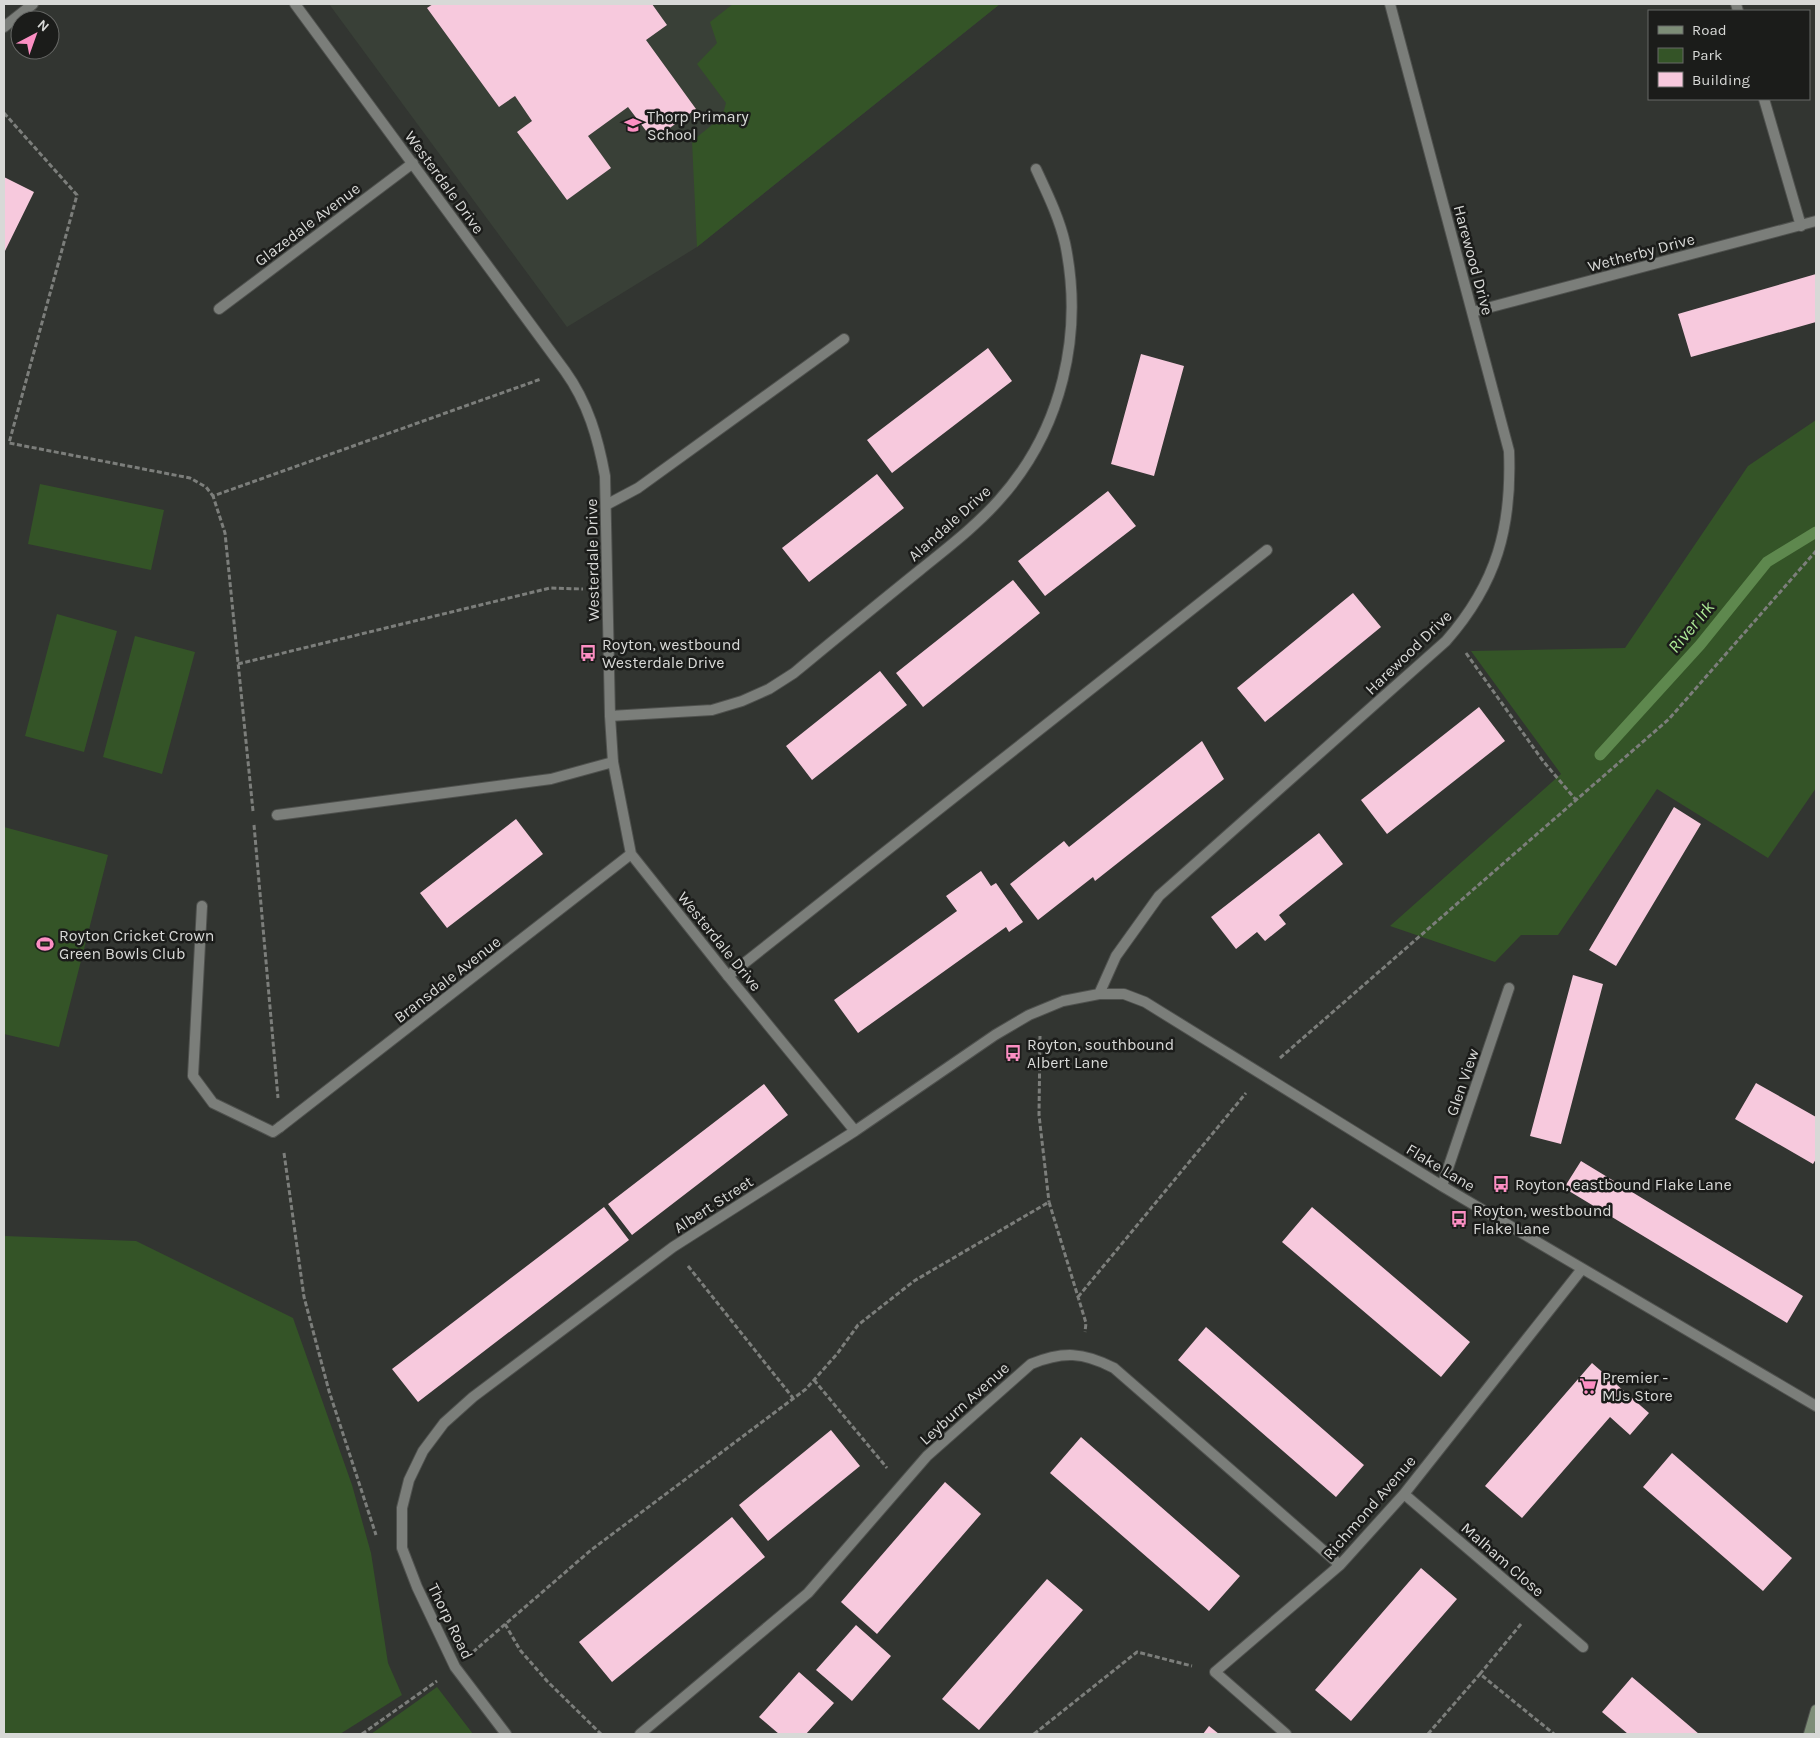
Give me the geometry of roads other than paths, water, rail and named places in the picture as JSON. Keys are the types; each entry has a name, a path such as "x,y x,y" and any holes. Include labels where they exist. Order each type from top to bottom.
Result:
{"street":[{"path":"4,27 33,4"},
{"name":"Westerdale Drive","path":"295,4 565,371 582,398 592,420 605,476 610,716 613,762 631,854 728,976 855,1130"},
{"name":"Harewood Drive","path":"1099,994 1116,956 1159,896 1425,662 1451,636 1480,595 1492,570 1502,541 1508,511 1509,451 1390,4"},
{"path":"1764,100 1801,226"},
{"name":"Glazedale Avenue","path":"219,309 413,164"},
{"name":"Alandale Drive","path":"610,716 712,710 742,701 770,689 794,673 971,528 999,500 1024,468 1044,434 1059,396 1068,357 1072,318 1071,280 1064,242 1053,204 1036,169"},
{"name":"Wetherby Drive","path":"1472,312 1816,221"},
{"path":"606,505 638,488 844,338"},
{"path":"728,976 1267,550"},
{"path":"278,815 551,779 613,762"},
{"name":"Bransdale Avenue","path":"202,906 193,1076 213,1103 273,1132 631,854"},
{"name":"Glen View","path":"1442,1186 1509,988"},
{"name":"Albert Street","path":"402,1508 409,1480 422,1451 444,1423 473,1396 673,1247 1029,1015 1063,1002 1099,994"},
{"name":"Flake Lane","path":"1099,994 1124,994 1145,1002 1442,1186 1816,1406"},
{"name":"Richmond Avenue","path":"1286,1734 1215,1672 1340,1565 1404,1494 1582,1269"},
{"name":"Leyburn Avenue","path":"640,1734 808,1593 927,1456 1031,1364 1046,1357 1063,1354 1080,1355 1098,1360 1114,1368 1340,1565"},
{"name":"Malham Close","path":"1404,1494 1583,1648"},
{"name":"Thorp Road","path":"402,1508 402,1548 417,1587 456,1667 506,1734"},
{"path":"1809,1734 1816,1710"}],"waterway":[{"name":"River Irk","path":"1600,755 1700,645 1767,562 1816,532"}],"place":[{"name":"Thorp Primary School","path":"633,125"},
{"name":"Royton, westbound Westerdale Drive","path":"588,653"},
{"name":"Royton Cricket Crown Green Bowls Club","path":"45,944"},
{"name":"Royton, southbound Albert Lane","path":"1013,1053"},
{"name":"Royton, eastbound Flake Lane","path":"1501,1184"},
{"name":"Royton, westbound Flake Lane","path":"1459,1219"},
{"name":"Premier - MJs Store","path":"1588,1386"}]}
